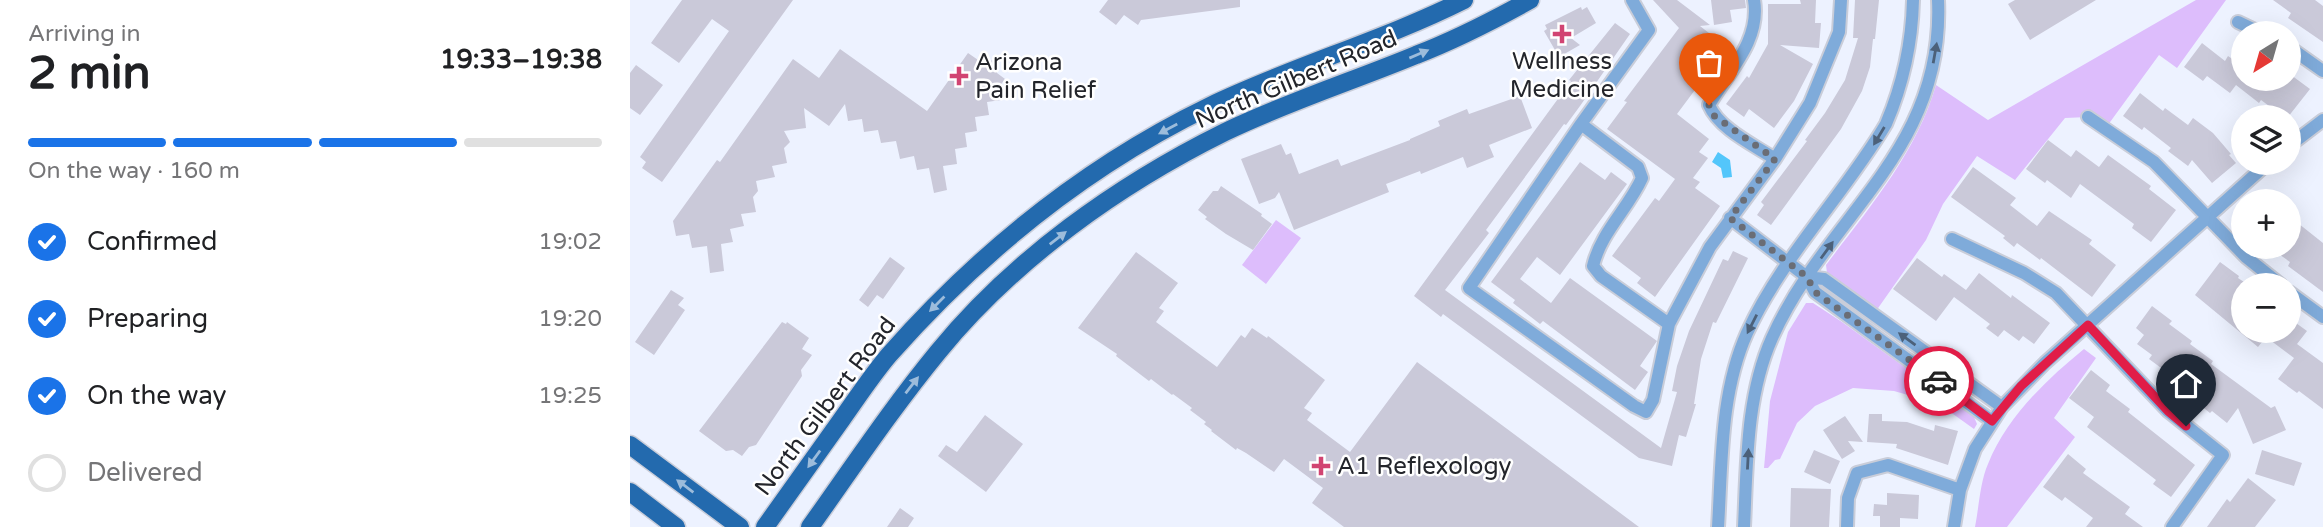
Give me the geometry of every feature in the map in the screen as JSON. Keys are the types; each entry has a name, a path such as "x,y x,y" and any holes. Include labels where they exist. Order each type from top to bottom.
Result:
{"main road":[{"name":"North Gilbert Road","path":"765,527 888,357 986,257 1036,214 1079,182 1161,132 1249,89 1374,40 1464,0"},
{"name":"North Gilbert Road","path":"810,527 939,351 1005,282 1105,202 1187,153 1266,113 1419,54 1530,0"},
{"path":"986,257 1005,282"},
{"path":"630,445 740,527"},
{"path":"630,492 676,527"}],"street":[{"path":"1632,0 1649,30 1469,288 1646,412 1653,400 1669,324 1710,247 1775,159 1810,103 1839,32 1842,0"},
{"path":"1754,0 1755,25 1746,49 1709,105 1713,115 1775,159"},
{"path":"1718,527 1724,428 1736,366 1751,326 1886,124 1908,58 1913,0"},
{"path":"1744,527 1751,418 1771,339 1807,277 1886,170 1913,125 1931,74 1937,43 1938,0"},
{"path":"2301,55 2323,71"},
{"path":"2088,117 2154,162 2246,257 2266,273"},
{"path":"2301,137 2323,120"},
{"path":"1581,124 1637,167 1642,178 1637,190 1606,234 1596,252 1593,266 1601,276 1669,324"},
{"path":"1954,527 1960,490 1975,449 2002,407 2045,363 2255,175"},
{"path":"1730,218 1807,277 1815,292 1992,421"},
{"path":"1952,239 2024,273 2056,293 2168,411 2223,455 2172,527"},
{"path":"1807,277 1824,279 2002,407"},
{"path":"2301,301 2323,317"},
{"path":"1847,527 1848,498 1857,473 1888,465 1960,490"}],"shaded area":[{"path":"2196,0 2226,0 2177,68 2159,55 2105,129 2088,117 2065,118 2015,180 1977,156 1943,204 1926,240 1876,311 1827,273 1826,265 1874,202 1903,158 1936,85 1988,120"},
{"path":"1276,220 1301,238 1266,284 1242,265"},
{"path":"1806,303 1813,303 1842,322 1974,417 1977,424 1974,429 1939,404 1894,391 1853,388 1815,406 1797,423 1780,459 1764,468 1770,401 1788,332"},
{"path":"2084,349 2096,358 2054,418 2075,437 2007,527 1975,527 1985,471 1996,447 2029,400"}],"water":[{"path":"1718,152 1730,160 1732,177 1723,178 1721,168 1712,162"}],"building":[{"path":"682,0 793,0 662,182 642,168 646,162 640,157 729,31 712,19 679,63 651,43"},
{"path":"1108,0 1240,0 1240,7 1141,20 1138,25 1124,15 1116,25 1099,12"},
{"path":"1653,0 1677,0 1710,25 1700,26 1727,47 1677,114 1709,139 1699,152 1708,158 1693,178 1700,182 1695,188 1720,206 1655,297 1637,283 1641,278 1612,256 1655,198 1659,201 1675,179 1607,129 1627,102 1624,101 1679,28"},
{"path":"1711,0 1745,0 1746,8 1730,10 1732,22 1714,25"},
{"path":"1800,0 1816,0 1815,23 1821,23 1819,48 1780,45 1813,64 1794,101 1774,128 1749,109 1744,117 1726,104 1747,76 1749,78 1768,44 1768,4 1801,4"},
{"path":"1855,0 1879,0 1870,67 1862,91 1841,129 1771,225 1757,215 1764,205 1761,202 1807,141 1805,140 1845,80 1858,38 1853,38"},
{"path":"2015,0 2096,0 2030,40 2008,4"},
{"path":"2273,0 2315,0 2323,6 2323,42 2301,27 2301,21 2288,18 2291,13"},
{"name":"Wellness Medicine","path":"1581,7 1582,10 1587,7 1596,23 1571,38 1580,45 1559,57 1544,31 1547,29 1545,25"},
{"path":"1615,23 1630,34 1580,106 1486,230 1489,233 1445,290 1661,448 1677,392 1672,391 1677,366 1689,331 1723,259 1728,261 1733,251 1748,258 1716,323 1713,322 1701,359 1696,404 1686,437 1679,435 1672,466 1639,458 1443,314 1441,317 1414,296 1571,81 1569,80"},
{"path":"2202,43 2225,61 2228,56 2231,58 2232,91 2230,93 2207,76 2203,81 2184,67"},
{"path":"840,49 927,111 968,53 981,62 995,60 997,73 1005,79 999,87 1001,100 987,102 989,115 975,117 977,131 965,133 967,147 955,149 957,164 943,166 947,190 934,193 929,168 917,170 914,156 900,159 896,141 881,143 878,130 864,132 862,119 848,121 845,104 829,126 804,108 806,128 784,131 790,142 784,148 787,163 772,166 775,177 756,181 758,191 753,197 756,212 741,214 744,226 730,229 733,242 721,244 724,271 710,273 707,246 692,248 689,234 676,236 673,221 717,160 720,162 793,59 819,78"},
{"path":"636,65 663,85 640,115 630,108 630,73"},
{"path":"2301,82 2310,89 2297,105 2268,105 2261,100 2259,103 2244,91 2301,91"},
{"path":"2140,93 2163,111 2165,108 2188,125 2193,118 2213,133 2231,154 2231,167 2212,183 2192,160 2188,166 2168,151 2171,148 2144,127 2142,130 2123,116"},
{"path":"1520,96 1532,128 1489,145 1494,157 1467,168 1463,157 1421,174 1420,171 1386,184 1389,192 1294,230 1279,192 1275,198 1259,204 1241,159 1281,144 1286,155 1291,153 1299,174 1338,159 1341,166 1410,140 1440,126 1438,121 1467,109 1469,114"},
{"path":"2048,140 2071,157 2076,150 2099,167 2108,155 2151,186 2149,189 2176,210 2151,242 2132,228 2134,224 2080,184 2071,198 2047,180 2045,183 2026,169"},
{"path":"1580,162 1605,180 1611,172 1627,184 1560,275 1537,257 1520,279 1551,303 1570,278 1657,341 1640,366 1648,372 1635,390 1543,321 1540,324 1491,282"},
{"path":"1973,167 2016,198 2010,205 2037,226 2049,211 2092,240 2089,244 2116,265 2092,297 2041,258 2040,260 2017,243 2014,247 2003,238 2005,236 1951,197"},
{"path":"1221,186 1272,224 1253,250 1205,219 1207,217 1198,210 1213,191 1218,191"},
{"path":"2301,226 2323,243 2323,292 2301,273 2288,266 2290,262 2286,259 2301,259"},
{"path":"1136,252 1178,283 1159,308 1164,311 1156,322 1217,367 1241,335 1245,338 1252,328 1267,338 1268,336 1325,380 1304,408 1312,413 1307,420 1350,452 1417,362 1639,527 1344,527 1312,503 1323,488 1284,459 1274,472 1246,453 1237,448 1236,450 1211,431 1204,424 1206,422 1190,410 1192,408 1151,379 1149,381 1116,356 1117,354 1078,328"},
{"path":"890,257 905,268 883,299 877,295 868,307 859,300"},
{"path":"1917,258 1942,277 1944,274 1966,290 1979,273 2050,323 2034,344 2023,336 2019,341 2004,330 1998,337 1986,328 1990,324 1954,297 1936,321 1893,289"},
{"path":"2220,262 2235,273 2231,273 2231,325 2195,295"},
{"path":"671,290 684,298 678,305 685,310 654,355 635,342"},
{"path":"2152,306 2172,321 2169,324 2192,341 2190,344 2213,361 2211,364 2271,408 2275,406 2286,430 2253,444 2238,408 2227,423 2169,380 2172,376 2149,359 2152,355 2137,344 2144,335 2136,328"},
{"path":"782,322 787,322 809,338 802,349 812,355 801,370 802,376 756,445 749,447 742,456 733,450 726,451 699,431"},
{"path":"2301,327 2307,331 2301,339"},
{"path":"2274,343 2298,343 2323,363 2323,409 2278,379 2294,358"},
{"path":"2091,370 2110,385 2106,391 2130,409 2128,412 2195,465 2171,497 2153,484 2156,480 2087,427 2094,417 2069,398"},
{"path":"1869,414 1882,414 1882,421 1907,422 1934,431 1935,425 1958,431 1948,465 1896,448 1897,444 1867,442"},
{"path":"985,415 1023,444 986,492 938,456 946,445 957,452"},
{"path":"1845,416 1863,442 1848,441 1855,451 1842,459 1823,430"},
{"path":"1814,450 1840,461 1830,484 1804,472"},
{"path":"2262,450 2302,463 2294,486 2255,474"},
{"path":"2068,454 2086,469 2083,473 2130,507 2125,514 2143,527 2086,527 2093,518 2065,497 2062,501 2043,487"},
{"path":"2248,478 2276,500 2255,527 2207,527 2227,499 2230,502"},
{"path":"1791,488 1831,489 1829,527 1790,527"},
{"path":"1887,493 1919,495 1918,519 1900,518 1900,527 1880,527 1880,516 1873,516 1874,504 1887,505"},
{"path":"900,508 914,518 908,527 887,527"}],"way so far":[{"path":"1709,105 1713,115 1727,127 1775,159 1730,218 1807,277 1815,292 1939,381"}],"place":[{"name":"Wellness Medicine","path":"1562,34"},
{"name":"Arizona Pain Relief","path":"959,76"},
{"name":"A1 Reflexology","path":"1321,466"}],"route":[{"path":"1939,381 1992,421 2021,386 2088,325 2168,411 2186,426"}]}
